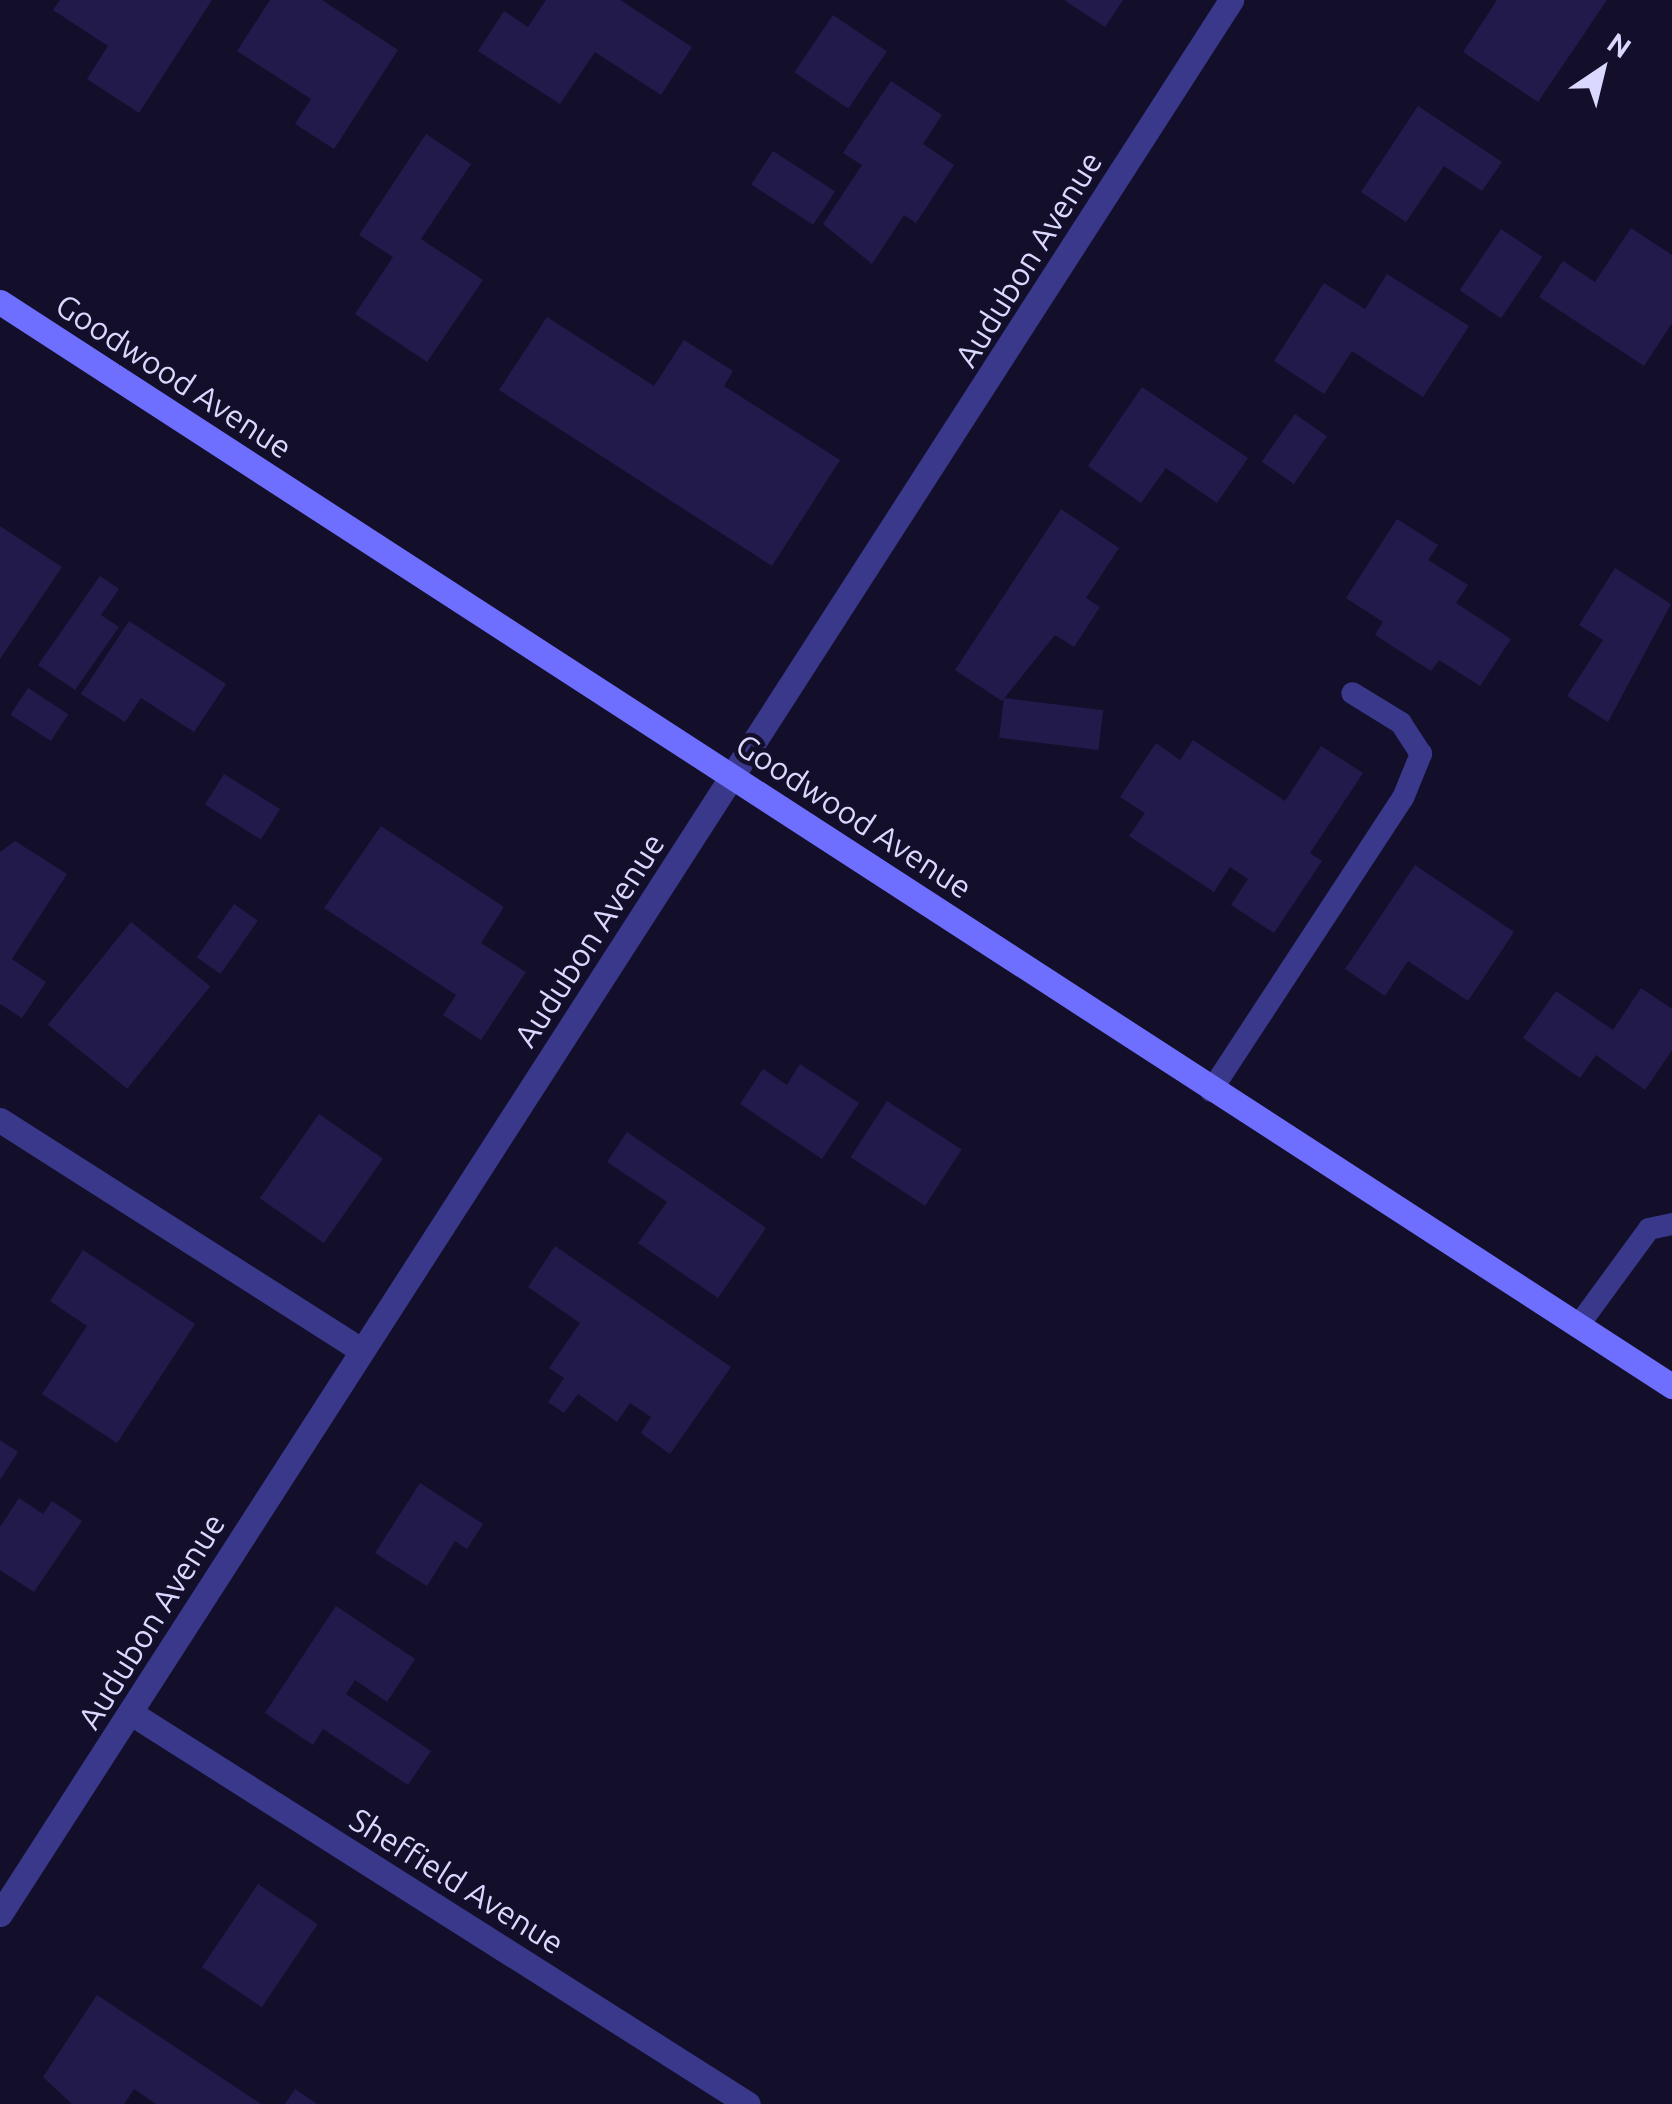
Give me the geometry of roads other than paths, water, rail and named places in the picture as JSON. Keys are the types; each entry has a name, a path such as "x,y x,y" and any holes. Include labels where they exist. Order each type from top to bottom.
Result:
{"street":[{"name":"Audubon Avenue","path":"0,1914 1231,0"},
{"name":"Goodwood Avenue","path":"0,302 733,776 1212,1092 1578,1326 1668,1376"},
{"path":"0,1120 361,1350"},
{"name":"Sheffield Avenue","path":"131,1713 748,2104"}],"lane":[{"path":"1212,1092 1402,798 1421,754 1400,723 1352,694"},
{"path":"1578,1326 1650,1229 1672,1224"}]}
